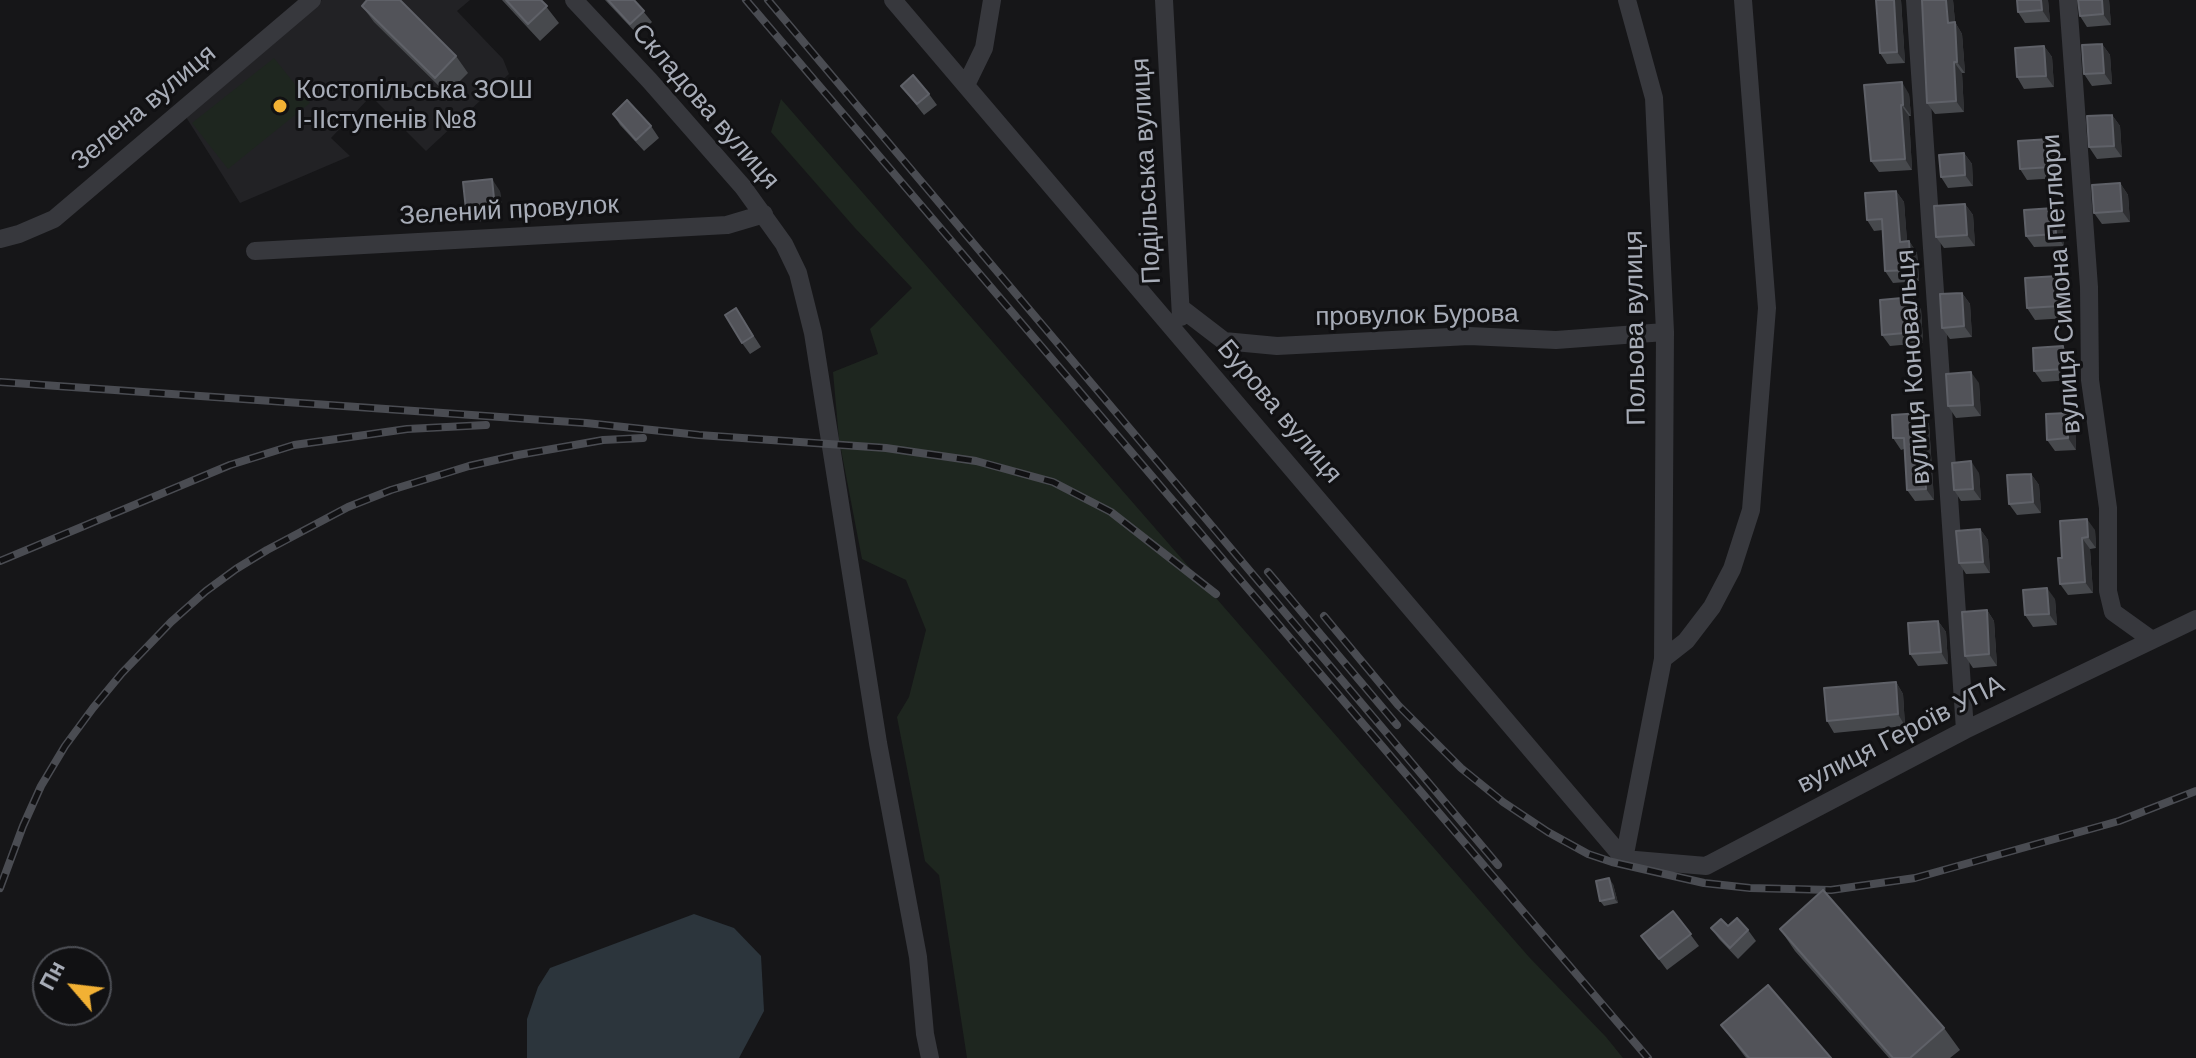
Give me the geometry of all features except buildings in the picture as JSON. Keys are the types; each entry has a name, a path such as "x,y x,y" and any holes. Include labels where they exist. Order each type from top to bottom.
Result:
{"street":[{"name":"Зелена вулиця","path":"0,239 54,219 312,0"},
{"name":"Складова вулиця","path":"574,0 743,187 784,244 798,273 813,333 878,743 918,957 930,1058"},
{"name":"Бурова вулиця","path":"893,0 1624,859"},
{"path":"966,85 984,48 992,0"},
{"name":"Подільська вулиця","path":"1164,0 1182,339"},
{"name":"Польова вулиця","path":"1624,859 1663,659 1665,332 1654,98 1627,0"},
{"path":"1663,659 1686,641 1712,607 1732,569 1751,510 1767,308 1743,0"},
{"name":"вулиця Коновальця","path":"1915,0 1965,730"},
{"name":"вулиця Симона Петлюри","path":"2068,0 2089,287 2090,380 2108,508 2108,591 2113,612 2152,640"},
{"name":"Зелений провулок","path":"255,251 727,225 764,214"},
{"name":"провулок Бурова","path":"1181,308 1224,341 1277,346 1469,336 1556,340 1665,332"},
{"name":"вулиця Героїв УПА","path":"1624,859 1706,866 1965,730 2196,619"}],"shaded area":[{"name":"Костопільська ЗОШ І-ІІступенів №8","path":"322,0 470,0 457,11 503,59 509,74 426,151 371,96 331,138 350,156 240,203 186,117"},
{"path":"274,58 310,103 228,169 192,123"},
{"path":"781,99 1529,957 1623,1058 967,1058 939,875 925,861 897,717 909,697 926,630 906,580 862,559 839,439 833,372 878,354 870,329 912,288 771,132"},
{"path":"694,914 734,928 761,956 764,1011 739,1058 527,1058 527,1019 538,987 550,968"}],"railway":[{"path":"746,0 1648,1058"},
{"path":"768,0 1498,865"},
{"path":"0,382 586,423 699,435 886,448 976,461 1053,482 1111,512 1216,594"},
{"path":"0,561 230,465 294,445 407,429 486,425"},
{"path":"0,888 41,786 93,708 171,622 236,569 348,507 391,490 469,466 518,455 603,440 643,438"},
{"path":"1268,572 1397,725"},
{"path":"1324,616 1398,705 1461,768 1503,802 1588,854 1704,883 1750,888 1831,890 1915,878 2119,821 2196,791"}],"place":[{"name":"Костопільська ЗОШ І-ІІступенів №8","path":"280,106"}]}
